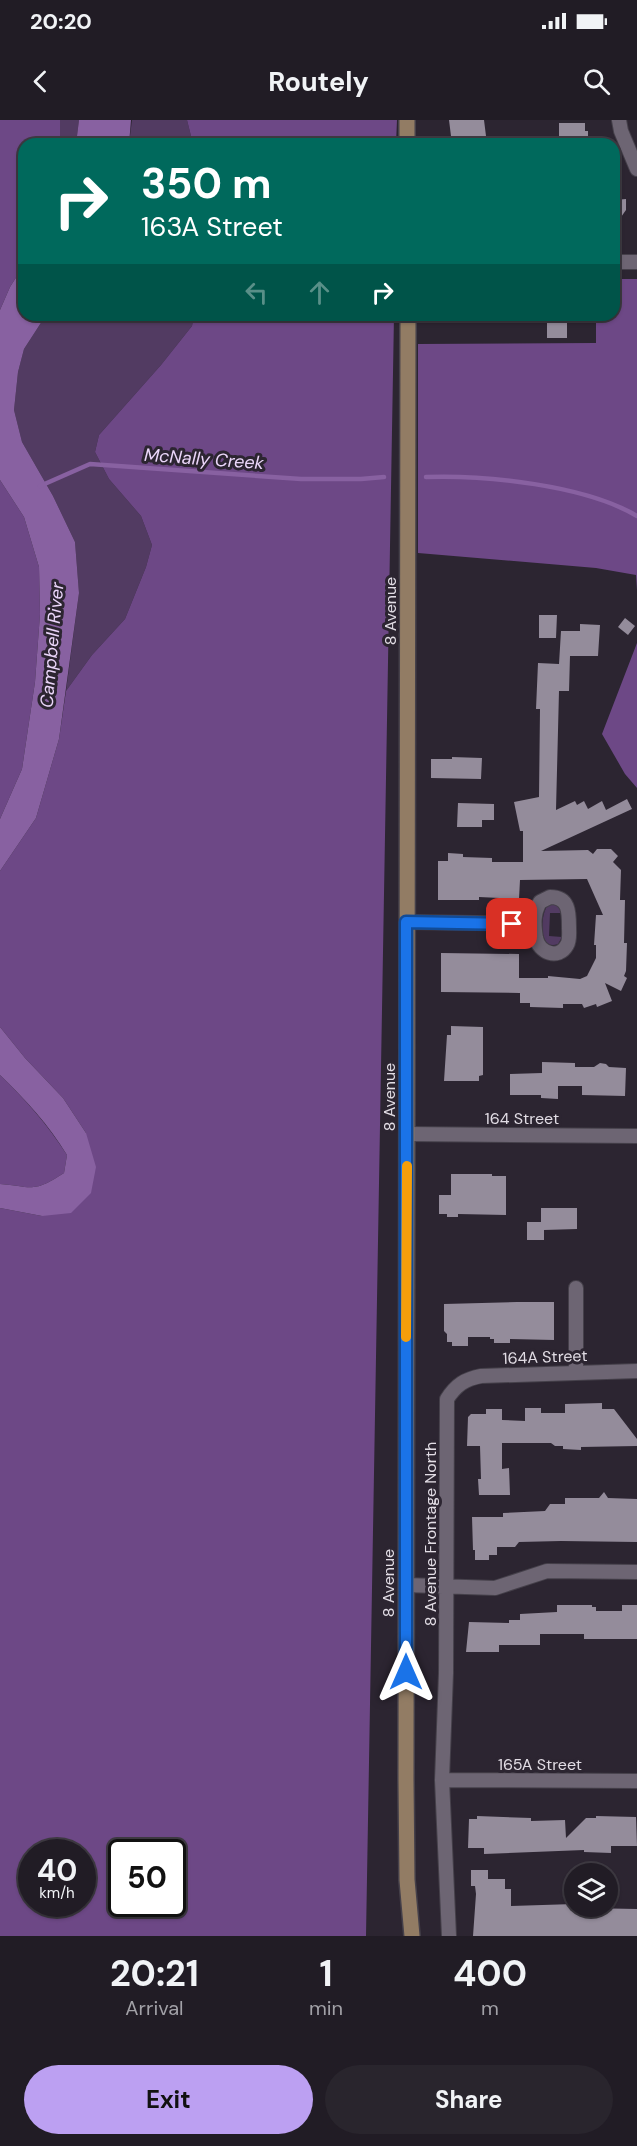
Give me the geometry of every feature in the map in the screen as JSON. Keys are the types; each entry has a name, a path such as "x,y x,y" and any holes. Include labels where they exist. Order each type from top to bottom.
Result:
{"main road":[{"path":"407,120 407,138"},
{"name":"8 Avenue","path":"403,1936 407,1880 408,321"},
{"name":"8 Avenue","path":"407,1880 412,1936"}],"street":[{"path":"619,120 621,131 637,170"},
{"path":"620,262 637,262"},
{"path":"406,922 534,924"},
{"name":"164 Street","path":"407,1134 637,1136"},
{"path":"576,1288 576,1372"},
{"name":"164A Street","path":"456,1386 467,1379 481,1376 637,1371"},
{"name":"8 Avenue Frontage North","path":"449,1936 442,1780 446,1673 447,1399 456,1386"},
{"path":"406,1585 495,1588 546,1571 637,1572"},
{"name":"165A Street","path":"442,1780 637,1781"}],"shaded area":[{"path":"0,120 60,120 60,138 18,138 18,274 0,310"},
{"path":"60,120 79,120 77,138 60,138"},
{"path":"132,120 187,120 192,138 130,138"},
{"path":"187,120 397,120 396,138 192,138"},
{"path":"620,279 637,279 637,590 636,575 596,568 418,553 418,344 596,343 596,321 620,321"},
{"path":"42,321 193,321 192,326 161,365 99,435 95,452 109,479 141,516 152,545 146,567 125,619 92,655 66,691 79,593 75,542 53,496 22,442 14,410 18,372 24,349"},
{"path":"193,321 394,321 366,1936 0,1936 0,1208 42,1216 86,1133 63,1098 25,1058 0,1027 0,871 36,818 59,739 66,691 92,655 125,619 146,567 152,545 141,516 109,479 95,452 99,435 161,365 192,326"},
{"path":"0,480 24,517 39,567 40,614 35,682 22,769 0,819"},
{"path":"637,643 637,788 625,774 602,734"},
{"path":"554,904 560,907 562,913 550,913 549,936 562,937 558,944 552,945 544,938 542,923 548,905"},
{"path":"0,1075 36,1113 67,1155 64,1173 46,1184 27,1187 0,1184"}],"water":[{"path":"79,120 131,120 130,138 77,138"},
{"name":"Campbell River","path":"18,274 18,321 42,321 24,349 18,372 14,410 22,442 53,496 75,542 79,593 59,739 36,818 0,871 0,819 22,769 35,682 40,614 39,567 24,517 0,480 0,310"},
{"path":"0,1027 25,1058 63,1098 86,1133 96,1167 91,1193 71,1213 42,1216 0,1208 0,1184 33,1187 46,1184 64,1173 67,1155 36,1113 0,1075"}],"building":[{"path":"449,120 484,120 486,138 451,138"},
{"path":"559,123 585,123 588,138 559,138"},
{"path":"626,199 626,210 620,218 620,200"},
{"path":"547,321 567,321 567,338 547,338"},
{"path":"539,615 557,615 556,638 539,638"},
{"path":"625,618 635,626 628,635 618,627"},
{"path":"580,624 600,625 598,656 570,656 569,691 559,691 556,810 575,801 577,805 584,801 588,809 602,801 606,810 627,799 632,809 541,851 588,850 593,854 597,849 611,849 618,856 613,862 621,870 620,900 625,900 624,943 627,943 624,976 627,978 621,991 605,983 612,1001 597,1007 596,1004 584,1008 582,1004 563,1004 563,1008 530,1007 530,1003 520,1003 520,993 441,992 441,953 519,954 519,978 548,978 548,976 580,979 587,976 596,958 596,945 594,945 596,915 603,915 587,879 520,880 519,899 479,897 479,900 438,900 438,861 448,861 448,853 463,854 463,857 492,858 492,862 523,862 523,831 520,831 514,802 539,797 540,709 536,709 538,663 559,664 561,631 580,631"},
{"path":"452,757 482,758 481,779 431,778 431,759 452,759"},
{"path":"458,803 494,804 494,820 482,820 482,827 457,827"},
{"path":"451,1026 483,1027 483,1075 479,1076 479,1081 444,1081 447,1035 451,1035"},
{"path":"542,1062 575,1063 575,1067 594,1067 600,1063 609,1067 626,1068 625,1096 582,1095 582,1086 558,1086 558,1099 541,1098 541,1095 510,1095 510,1074 542,1073"},
{"path":"451,1174 506,1176 506,1215 458,1214 458,1217 447,1217 447,1214 439,1214 439,1195 451,1195"},
{"path":"541,1208 577,1208 577,1229 544,1230 544,1240 527,1240 527,1222 541,1222"},
{"path":"554,1302 554,1340 510,1339 510,1343 494,1343 494,1339 490,1337 468,1337 468,1346 452,1346 452,1342 447,1342 447,1334 444,1331 444,1304"},
{"path":"602,1403 602,1409 614,1409 637,1439 637,1446 581,1447 581,1450 563,1449 563,1446 555,1446 551,1443 502,1443 502,1469 509,1468 510,1495 479,1495 480,1446 467,1446 468,1417 471,1414 486,1414 486,1409 502,1409 502,1420 525,1421 525,1408 541,1408 541,1413 565,1413 565,1404"},
{"path":"604,1492 608,1498 637,1499 637,1542 519,1542 515,1547 497,1547 497,1555 489,1555 489,1560 475,1560 472,1517 503,1517 503,1513 545,1511 550,1504 565,1504 565,1498 599,1498"},
{"path":"557,1605 592,1605 596,1607 596,1611 622,1611 622,1605 637,1605 637,1639 584,1639 584,1634 540,1634 540,1645 499,1645 499,1652 466,1652 469,1622 509,1623 509,1620 520,1620 520,1614 557,1612"},
{"path":"477,1816 531,1818 531,1821 565,1820 566,1838 586,1818 636,1817 637,1846 611,1846 611,1853 584,1852 584,1850 484,1854 484,1848 468,1848 469,1819 477,1819"},
{"path":"471,1870 488,1870 488,1879 505,1879 505,1889 511,1889 511,1906 564,1904 564,1917 618,1917 618,1909 637,1909 637,1936 473,1936 476,1894 475,1886 471,1886"}],"waterway":[{"name":"McNally Creek","path":"40,486 90,464 301,479 384,477"},
{"name":"McNally Creek","path":"426,477 477,478 534,484 591,497 637,516"}],"slow traffic":[{"path":"406,1337 407,1166"}],"route":[{"path":"406,1672 406,922 512,924"}]}
